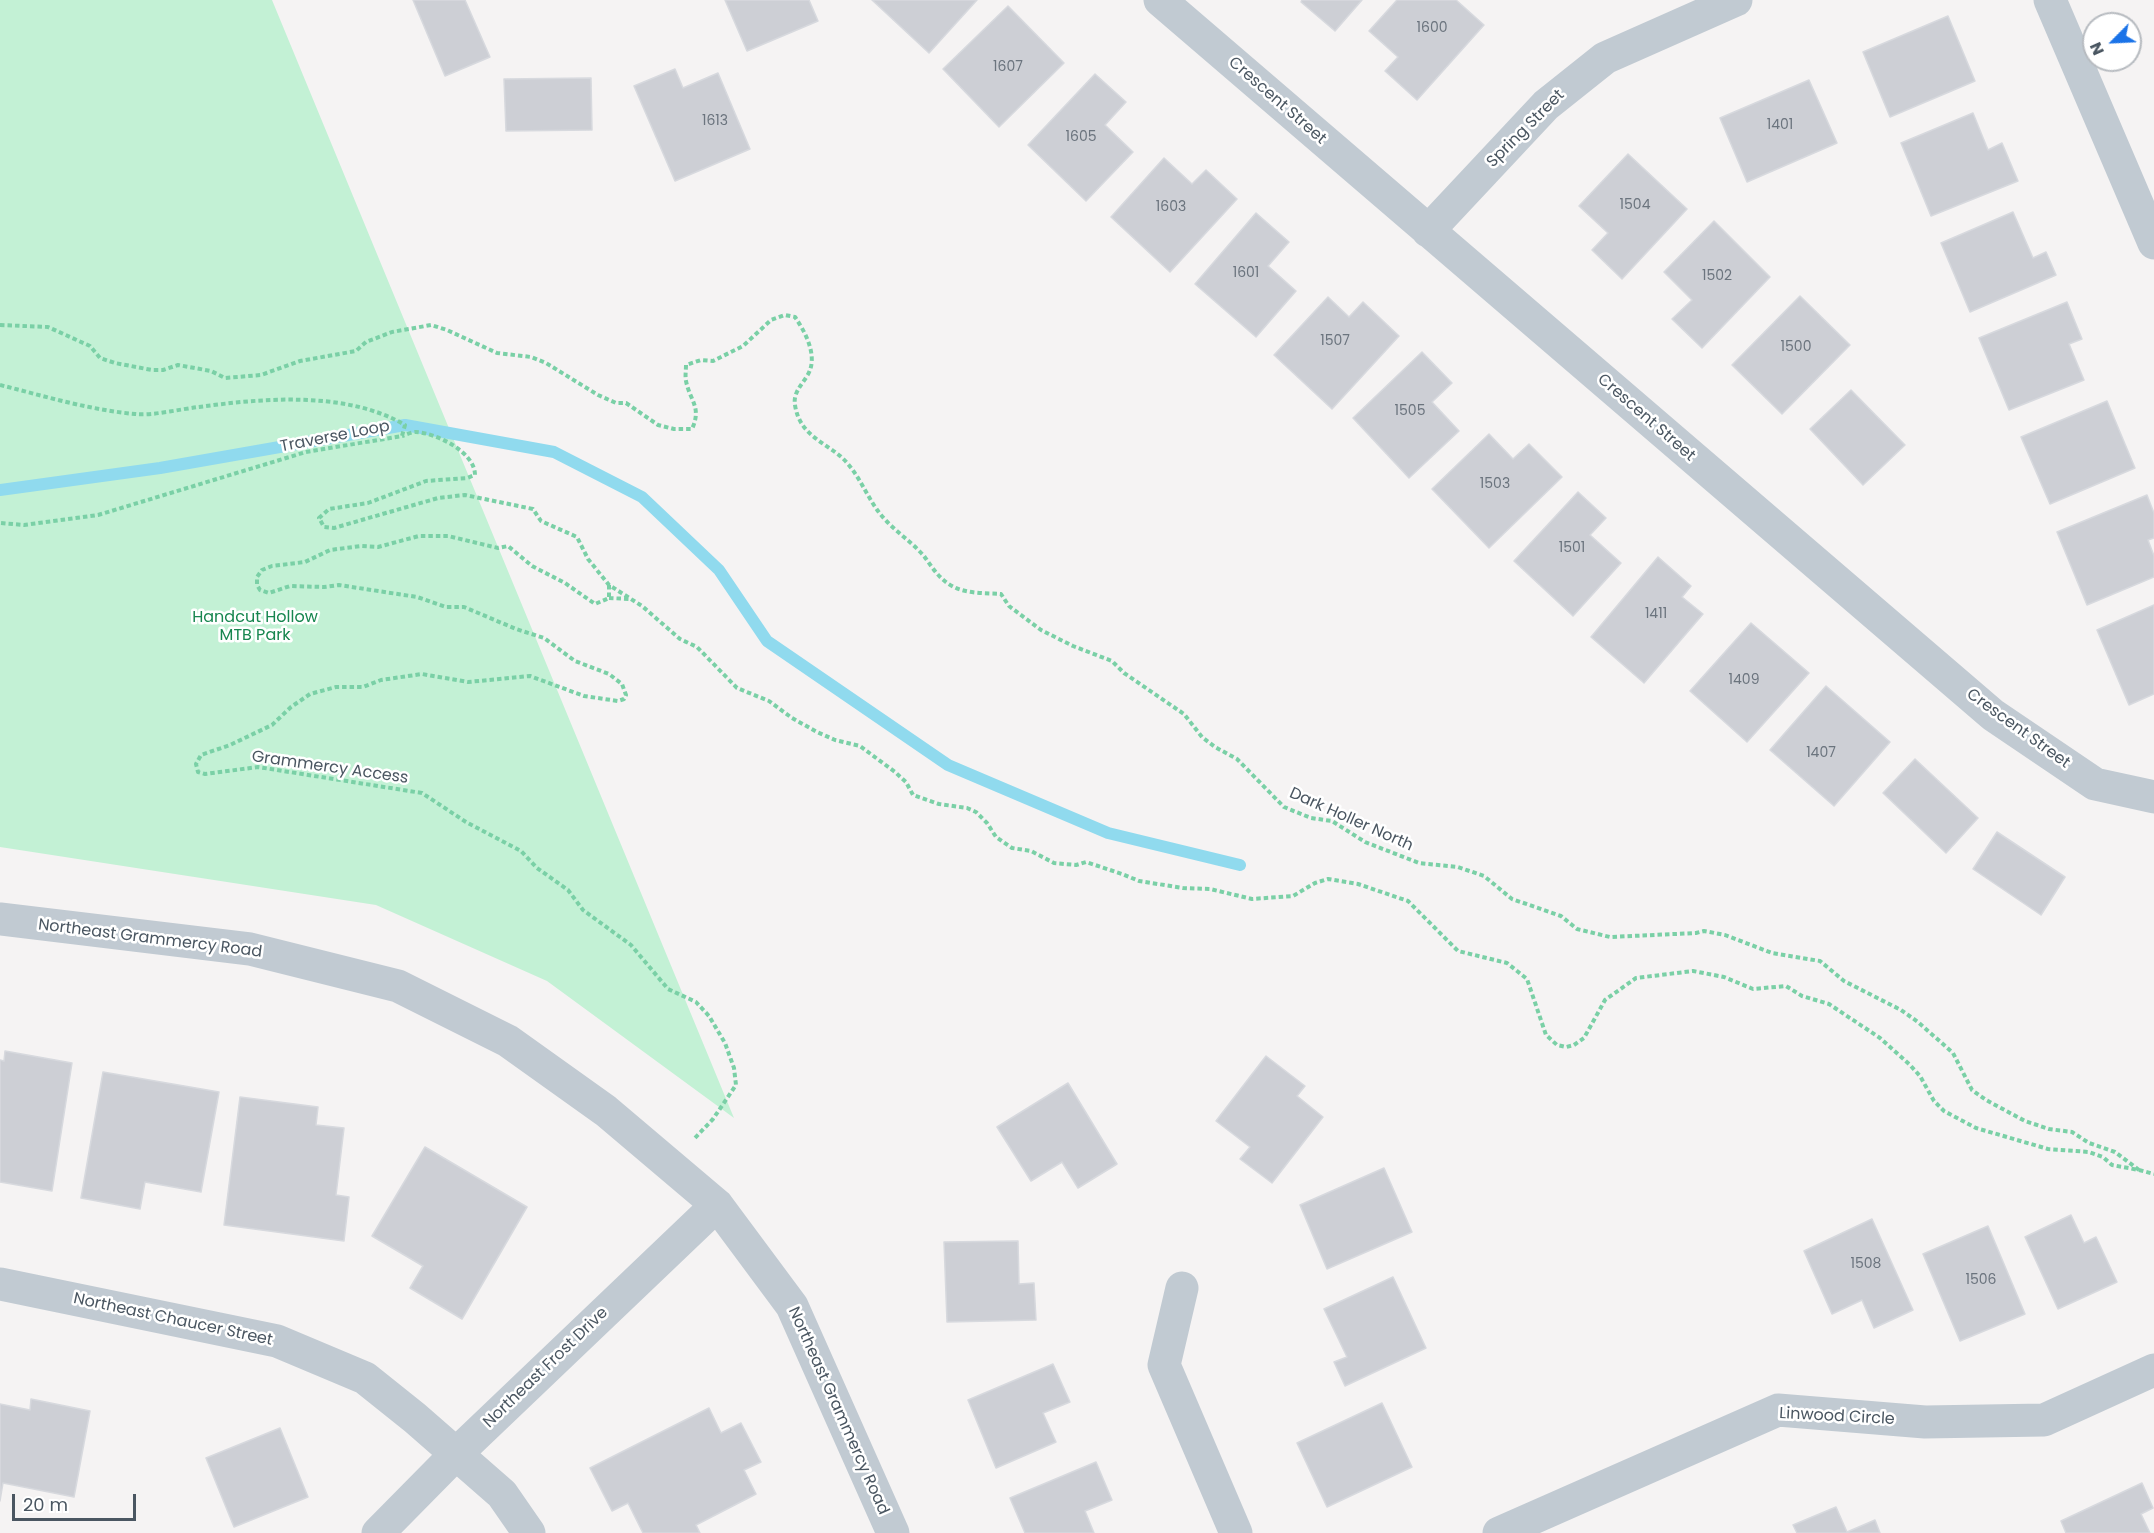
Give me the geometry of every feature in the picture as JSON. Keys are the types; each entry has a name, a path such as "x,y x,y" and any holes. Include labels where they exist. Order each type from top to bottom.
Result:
{"street":[{"name":"Crescent Street","path":"1160,0 1993,715 2095,784 2154,797"},
{"name":"Spring Street","path":"1428,231 1546,105 1605,58 1736,0"},
{"path":"2050,0 2154,243"},
{"name":"Northeast Grammercy Road","path":"0,919 250,949 398,986 508,1041 606,1111 717,1205 792,1306 893,1533"},
{"name":"Northeast Frost Drive","path":"378,1533 455,1455 717,1205"},
{"name":"Northeast Chaucer Street","path":"0,1284 278,1341 364,1378 415,1418 502,1494 529,1533"},
{"path":"1182,1288 1164,1365 1236,1533"},
{"name":"Linwood Circle","path":"1499,1533 1778,1410 1925,1422 2044,1420 2154,1370"}],"path":[{"name":"Dark Holler North","path":"0,325 48,327 90,346 100,358 115,363 152,370 163,370 178,365 211,371 225,378 261,375 300,361 356,351 366,342 392,332 431,325 497,353 531,357 546,363 598,395 616,403 626,403 658,424 674,429 692,429 697,419 695,401 685,380 686,366 701,360 713,361 743,346 771,320 786,315 795,317 812,352 809,374 797,389 795,404 801,423 816,441 848,464 879,513 923,555 936,574 952,586 968,591 1001,594 1009,606 1041,630 1073,646 1112,661 1124,673 1184,714 1202,737 1237,759 1284,807 1311,818 1332,821 1365,842 1419,863 1458,867 1484,876 1512,899 1561,916 1577,929 1610,937 1704,931 1725,935 1772,953 1820,961 1844,981 1901,1010 1918,1022 1953,1053 1972,1090 1986,1100 2025,1121 2049,1129 2072,1132 2089,1143 2115,1152 2139,1170"},
{"name":"Traverse Loop","path":"0,385 136,414 232,403 341,402 388,415 405,425 402,436 306,452 98,515 24,525 0,523"},
{"path":"402,436 414,432 439,437 464,455 473,466 475,476 426,480 368,503 329,509 319,518 324,527 334,528 438,498 465,495 509,506 522,505 533,509 541,521 577,537 588,559 609,585 632,600 680,639 697,647 737,688 770,701 792,718 818,732 835,740 860,747 895,772 906,782 913,795 939,804 967,808 976,812 996,837 1012,848 1031,852 1054,863 1076,865 1086,862 1139,881 1183,888 1210,889 1252,899 1293,896 1315,883 1328,879 1358,884 1408,901 1458,951 1507,963 1527,979 1546,1035 1557,1045 1566,1047 1584,1038 1605,1000 1636,978 1693,971 1724,977 1753,989 1786,986 1802,996 1829,1004 1880,1038 1920,1076 1934,1101 1944,1111 1968,1124 2048,1149 2089,1152 2103,1157 2112,1165 2154,1174"},
{"name":"Grammercy Access","path":"632,600 609,598 595,604 565,583 532,566 508,546 498,548 448,536 419,536 378,547 361,546 330,550 305,562 272,566 262,570 257,577 260,590 269,593 290,586 339,585 417,597 446,608 464,607 476,611 516,629 544,638 575,661 609,674 622,684 627,695 618,701 584,696 530,676 468,682 422,674 381,680 363,687 336,687 310,694 291,707 272,726 201,755 196,764 198,772 205,774 258,767 422,794 466,822 521,851 537,868 568,891 583,910 631,945 668,989 696,1002 709,1016 725,1043 734,1068 736,1085 713,1119 669,1165"},
{"path":"609,585 609,598"}],"green space":[{"name":"Handcut Hollow MTB Park","path":"0,0 272,0 734,1118 547,981 376,905 0,847"}],"building":[{"path":"413,0 465,0 490,57 445,76"},
{"path":"725,0 809,0 818,21 747,51"},
{"path":"872,0 977,0 929,53"},
{"path":"1302,0 1362,0 1335,31 1301,2"},
{"path":"1397,0 1456,0 1484,25 1417,100 1385,71 1398,57 1369,31"},
{"path":"1008,6 1064,63 999,127 943,69"},
{"path":"1948,16 1975,81 1890,117 1863,52"},
{"path":"675,69 683,88 718,73 750,149 675,181 634,86"},
{"path":"1095,74 1126,102 1105,125 1133,152 1086,201 1028,145"},
{"path":"591,78 592,130 506,131 504,79"},
{"path":"1809,80 1837,143 1747,182 1720,118"},
{"path":"1973,113 1988,150 2002,143 2018,181 1931,216 1901,143"},
{"path":"1628,154 1687,209 1622,279 1592,250 1608,233 1579,206"},
{"path":"1164,158 1192,184 1206,170 1237,199 1170,272 1111,217"},
{"path":"2013,212 2033,258 2046,252 2056,275 1970,312 1941,243"},
{"path":"1256,213 1289,242 1268,266 1296,291 1256,337 1195,284"},
{"path":"1714,221 1770,277 1702,348 1672,319 1692,300 1664,272"},
{"path":"1800,296 1850,345 1782,414 1732,365"},
{"path":"1328,297 1349,317 1363,302 1399,336 1332,409 1274,355"},
{"path":"2067,302 2082,339 2069,344 2084,380 2009,410 1979,338"},
{"path":"1422,352 1452,383 1432,402 1459,431 1409,478 1353,418"},
{"path":"1851,390 1905,445 1863,485 1810,429"},
{"path":"2107,401 2135,468 2050,504 2021,437"},
{"path":"1489,434 1513,459 1529,444 1562,477 1489,548 1432,489"},
{"path":"1578,492 1606,518 1590,535 1621,563 1573,616 1514,561"},
{"path":"2147,495 2154,513 2154,538 2148,540 2154,556 2154,577 2087,605 2057,532"},
{"path":"1658,557 1691,586 1682,597 1703,614 1644,683 1591,637"},
{"path":"2154,605 2154,694 2129,705 2097,630"},
{"path":"1751,623 1809,673 1747,742 1690,691"},
{"path":"1826,686 1890,742 1834,806 1770,750"},
{"path":"1915,759 1978,818 1946,853 1883,793"},
{"path":"1997,832 2065,877 2041,915 1973,869"},
{"path":"5,1051 72,1063 52,1191 0,1182 0,1060 4,1061"},
{"path":"1266,1056 1305,1086 1297,1096 1323,1117 1272,1183 1240,1159 1250,1147 1216,1121"},
{"path":"103,1072 219,1092 201,1192 145,1182 140,1209 81,1198"},
{"path":"1068,1083 1117,1164 1078,1188 1062,1162 1031,1181 997,1127"},
{"path":"240,1097 318,1107 316,1125 344,1128 336,1195 349,1197 344,1241 224,1225"},
{"path":"425,1147 527,1207 462,1319 410,1288 423,1266 372,1236"},
{"path":"1384,1168 1412,1232 1327,1269 1300,1205"},
{"path":"2071,1215 2084,1243 2096,1237 2117,1282 2058,1309 2025,1237"},
{"path":"1872,1219 1913,1310 1874,1328 1862,1300 1832,1314 1804,1251"},
{"path":"1988,1226 2025,1314 1960,1341 1923,1254"},
{"path":"1018,1241 1019,1284 1034,1283 1036,1320 947,1322 944,1242"},
{"path":"1393,1277 1426,1348 1345,1386 1334,1362 1347,1357 1324,1309"},
{"path":"1053,1364 1070,1402 1043,1413 1056,1442 996,1468 968,1400"},
{"path":"31,1399 90,1411 74,1497 3,1483 0,1501 0,1404 30,1410"},
{"path":"1382,1403 1412,1467 1327,1507 1297,1443"},
{"path":"709,1408 721,1433 741,1423 761,1462 744,1470 756,1494 696,1525 700,1533 643,1533 628,1503 612,1511 590,1468"},
{"path":"280,1428 308,1497 234,1527 206,1458"},
{"path":"1096,1462 1112,1500 1085,1511 1094,1533 1025,1533 1010,1498"},
{"path":"2142,1483 2153,1508 2141,1514 2150,1533 2066,1533 2061,1521"},
{"path":"1836,1507 1847,1532 1875,1520 1880,1533 1797,1533 1793,1525"}],"waterway":[{"path":"0,490 160,468 405,425 554,452 642,497 719,570 767,641 948,765 1108,833 1240,865"}]}
